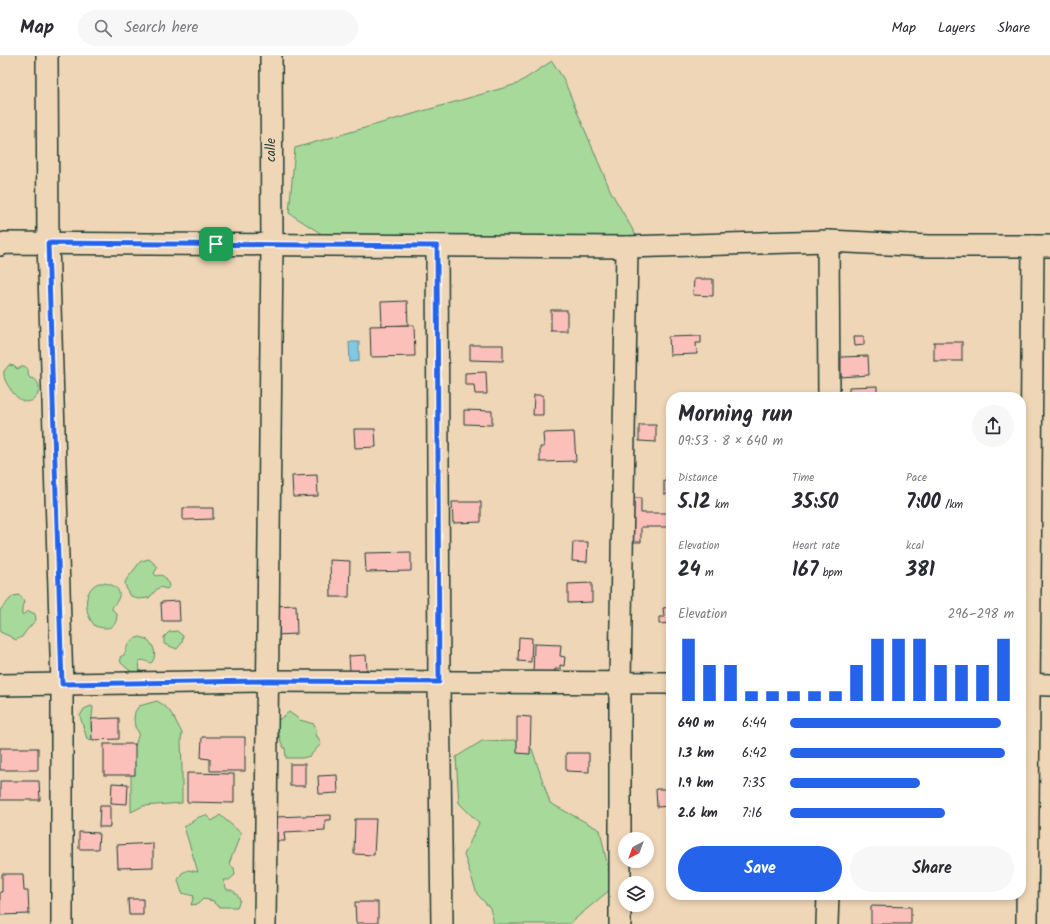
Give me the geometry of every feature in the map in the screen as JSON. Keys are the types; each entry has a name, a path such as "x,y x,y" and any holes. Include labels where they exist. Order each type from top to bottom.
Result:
{"street":[{"path":"47,56 48,243 62,684 62,924"},
{"name":"calle","path":"265,924 272,244 271,56"},
{"path":"0,245 5,243 48,243 627,247 828,240 929,246 1041,246 1026,657"},
{"path":"828,240 829,392"},
{"path":"437,246 439,682 442,924"},
{"path":"620,924 620,682 627,247"},
{"path":"0,685 268,681 666,683"},
{"path":"1026,684 1050,685"},
{"path":"1026,804 1027,924"},
{"path":"827,924 828,900"}],"green space":[{"path":"552,61 563,78 611,192 641,244 334,242 289,213 295,148 517,84"},
{"path":"9,365 14,366 17,369 24,366 28,369 28,375 30,378 36,381 39,386 39,391 32,401 26,402 19,399 8,386 4,371"},
{"path":"149,559 158,567 154,573 156,576 161,575 165,577 169,586 167,589 160,587 149,598 138,599 129,595 125,584 126,580 141,561"},
{"path":"99,583 115,587 119,593 119,596 112,609 117,614 117,619 113,625 107,628 95,626 87,611 88,593"},
{"path":"20,595 24,601 22,615 29,611 35,614 36,620 22,637 16,640 0,632 0,610 13,596"},
{"path":"177,631 183,636 182,643 177,649 164,644 164,637 169,632"},
{"path":"140,637 151,643 155,655 151,663 144,660 139,661 140,672 136,674 121,663 120,657 124,655 132,640"},
{"path":"157,701 166,707 175,719 182,733 182,803 143,806 131,812 131,759 139,733 135,727 135,712 139,706"},
{"path":"91,706 93,707 91,728 96,737 94,740 87,739 80,716 84,709"},
{"path":"289,712 300,720 314,724 317,731 315,736 318,737 321,744 310,756 302,758 286,758 285,748 281,742 276,722"},
{"path":"514,740 532,749 550,803 600,830 612,888 569,924 494,924 490,908 477,894 464,855 479,823 459,803 456,757 482,741"},
{"path":"206,815 212,821 220,815 241,833 229,864 234,868 235,875 229,880 223,880 227,890 233,891 239,898 240,900 237,907 219,907 214,903 214,901 203,899 198,904 191,905 194,896 182,893 178,880 182,873 188,870 198,872 184,827 199,817"}],"water":[{"path":"349,342 359,342 359,361 350,362"}],"building":[{"path":"694,279 713,279 713,296 693,295"},
{"path":"407,301 408,325 382,326 381,302"},
{"path":"551,310 567,310 567,331 551,331"},
{"path":"414,325 415,356 371,357 370,326"},
{"path":"701,335 701,343 696,343 697,354 670,355 669,336"},
{"path":"854,336 864,336 864,345 855,346"},
{"path":"934,342 962,342 962,361 934,361"},
{"path":"470,345 503,345 503,361 470,360"},
{"path":"868,356 869,375 841,377 841,357"},
{"path":"486,372 487,394 475,394 474,385 465,385 465,373"},
{"path":"877,386 877,392 849,392 849,387"},
{"path":"534,395 543,395 543,415 533,415"},
{"path":"464,410 492,411 492,425 464,424"},
{"path":"639,425 656,425 656,442 639,441"},
{"path":"354,429 375,429 376,447 355,448"},
{"path":"574,432 576,461 540,462 540,447 544,447 543,433"},
{"path":"317,475 318,496 293,497 292,476"},
{"path":"664,481 666,481 666,494 664,494"},
{"path":"632,498 641,498 641,513 666,513 666,527 641,527 641,542 632,542"},
{"path":"452,502 481,502 481,522 453,523"},
{"path":"183,508 213,508 213,519 183,520"},
{"path":"573,542 588,542 587,562 572,561"},
{"path":"411,552 411,571 366,572 365,553"},
{"path":"330,560 350,561 349,597 331,597"},
{"path":"592,583 592,602 568,603 568,584"},
{"path":"179,601 180,621 162,621 161,602"},
{"path":"296,605 297,634 275,635 274,606"},
{"path":"663,608 666,608 666,623 659,624 659,617 664,617"},
{"path":"519,637 532,638 531,662 518,661"},
{"path":"534,644 561,645 560,656 565,657 564,666 560,665 560,669 555,669 554,677 533,676"},
{"path":"366,655 367,670 350,671 349,656"},
{"path":"517,716 531,717 530,754 517,753"},
{"path":"119,718 119,739 92,740 91,719"},
{"path":"202,737 245,737 245,771 210,771 210,759 201,758"},
{"path":"104,744 135,744 135,775 104,775"},
{"path":"0,748 38,748 38,770 0,770"},
{"path":"566,753 589,753 589,772 566,771"},
{"path":"290,764 305,764 305,786 290,786"},
{"path":"187,773 234,774 234,803 187,802"},
{"path":"337,775 338,793 319,794 318,776"},
{"path":"0,781 39,781 40,800 0,800"},
{"path":"112,783 128,784 127,804 111,803"},
{"path":"656,789 666,789 666,806 657,807"},
{"path":"100,806 110,806 110,827 99,827"},
{"path":"331,815 331,820 325,820 325,830 284,832 285,841 275,841 274,817"},
{"path":"355,819 376,819 374,855 354,854"},
{"path":"79,832 99,833 98,849 79,849"},
{"path":"153,843 153,867 118,868 117,845"},
{"path":"2,874 23,874 24,891 28,891 29,914 0,915"},
{"path":"128,899 143,899 143,915 129,915"},
{"path":"355,902 378,902 378,923 356,923"},
{"path":"871,906 911,907 911,924 871,924"}],"route":[{"path":"48,243 216,244 437,246 439,682 268,681 62,684 48,243"}]}
